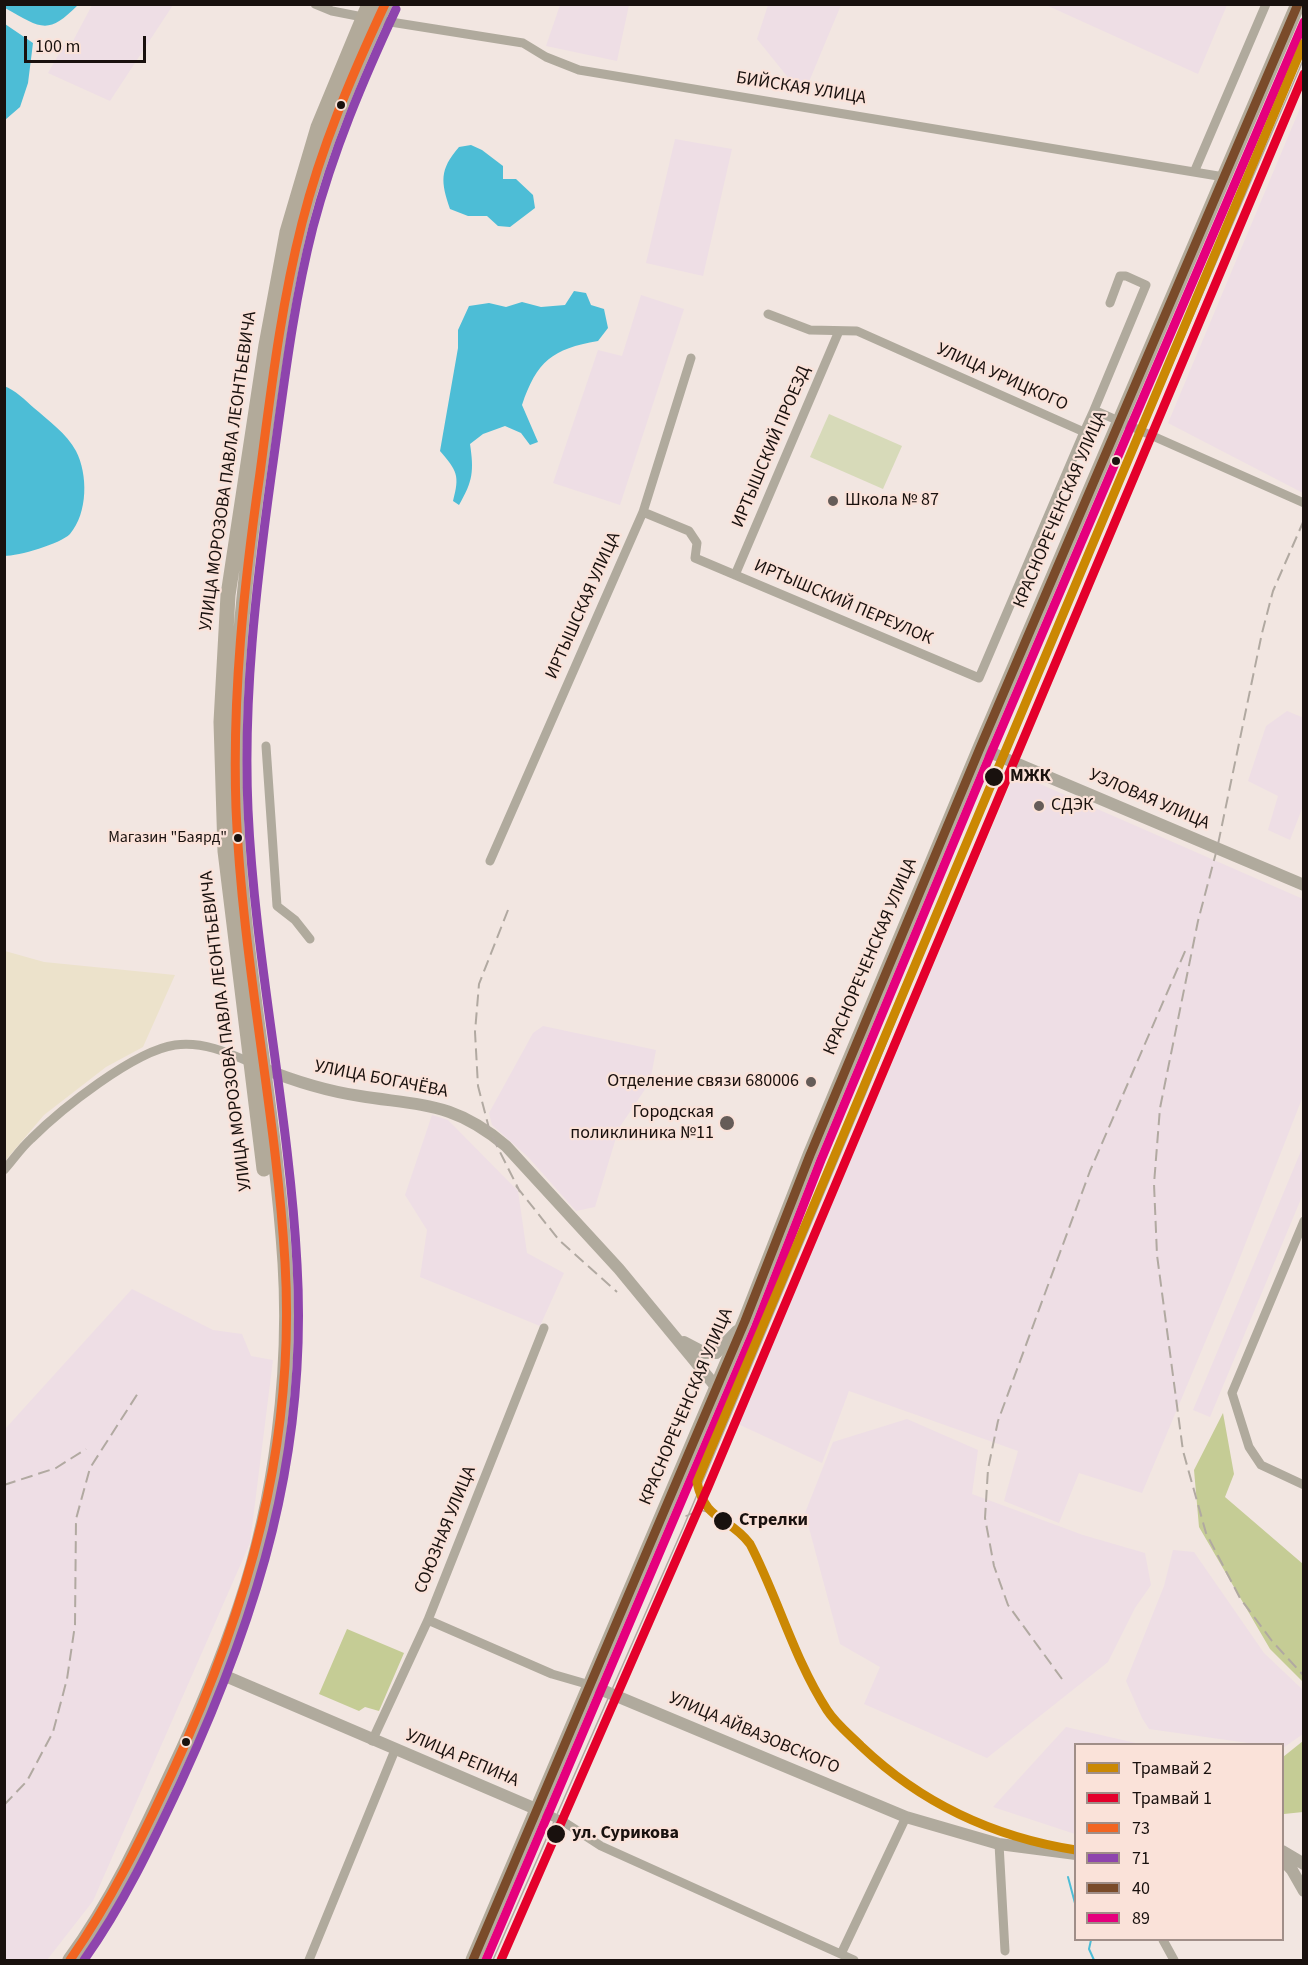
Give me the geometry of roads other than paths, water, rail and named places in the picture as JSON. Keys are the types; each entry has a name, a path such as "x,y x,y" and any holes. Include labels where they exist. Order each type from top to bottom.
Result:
{"main road":[{"name":"УЛИЦА МОРОЗОВА ПАВЛА ЛЕОНТЬЕВИЧА","path":"70,1960 114,1893 140,1842 216,1672 243,1598 258,1547 273,1470 282,1389 285,1263 256,1065 236,812 236,687 243,588 281,330 309,196 370,14 385,4"},
{"name":"КРАСНОРЕЧЕНСКАЯ УЛИЦА","path":"473,1960 746,1321 814,1145 980,748 1298,4"}],"street":[{"name":"БИЙСКАЯ УЛИЦА","path":"315,4 524,42 546,57 579,70 1195,170 1224,177"},
{"path":"1195,170 1266,4"},
{"path":"1094,410 1146,285 1126,276 1120,276 1110,303"},
{"name":"УЛИЦА УРИЦКОГО","path":"768,314 810,330 857,331 1084,432 1094,410 1304,503"},
{"name":"ИРТЫШСКИЙ ПРОЕЗД","path":"735,575 839,331"},
{"name":"ИРТЫШСКАЯ УЛИЦА","path":"490,861 644,512 691,358"},
{"name":"ИРТЫШСКИЙ ПЕРЕУЛОК","path":"644,512 689,531 697,543 695,558 979,678 1084,432"},
{"path":"266,746 277,906 295,921 310,939"},
{"name":"УЗЛОВАЯ УЛИЦА","path":"980,748 1304,885"},
{"name":"УЛИЦА БОГАЧЁВА","path":"4,1170 30,1139 96,1086 153,1051 176,1045 208,1046 307,1085 358,1096 431,1105 470,1119 506,1146 680,1340 717,1388"},
{"path":"1304,1221 1232,1393 1249,1447 1261,1465 1304,1485"},
{"path":"1293,1248 1304,1253"},
{"path":"680,1340 705,1353 716,1353 746,1321"},
{"name":"СОЮЗНАЯ УЛИЦА","path":"372,1741 428,1620 544,1328"},
{"name":"УЛИЦА АЙВАЗОВСКОГО","path":"428,1620 552,1674 590,1685 906,1817 999,1844 1074,1854"},
{"name":"УЛИЦА РЕПИНА","path":"216,1672 372,1741 536,1809 564,1822 600,1846 836,1956 854,1960"},
{"path":"309,1960 394,1750"},
{"path":"836,1956 906,1817"},
{"path":"999,1844 1005,1951"},
{"path":"1284,1852 1304,1864"},
{"path":"1284,1861 1292,1870 1304,1892"},
{"path":"1164,1941 1174,1960"}],"water":[{"path":"4,5 78,5 59,21 44,26 28,21 5,8"},
{"path":"5,24 33,43 28,83 20,107 5,120"},
{"path":"471,145 482,150 503,166 503,179 516,179 533,195 535,208 510,227 498,226 487,216 468,216 450,209 444,184 445,170 459,147"},
{"path":"574,291 586,293 591,305 604,309 608,328 598,341 558,353 548,360 534,378 522,405 538,442 530,445 521,433 505,426 483,434 470,444 471,476 459,505 453,501 456,474 440,451 458,348 458,330 469,306 489,303 506,307 522,302 541,307 565,305"},
{"path":"4,386 23,399 68,439 80,460 84,493 83,505 76,525 65,538 39,549 4,556"}],"waterway":[{"path":"1068,1877 1074,1900"},
{"path":"1091,1941 1089,1949 1094,1960"}],"tram line":[{"name":"2","path":"1074,1850 1016,1836 960,1815 934,1801 884,1767 843,1729 827,1710 815,1690 750,1544 706,1505 697,1482 1304,43"},
{"path":"493,1960 683,1528 865,1095 996,773 1304,58"},
{"name":"1","path":"501,1960 708,1487 1304,74"},
{"path":"686,1516 700,1510 719,1515"}],"railway":[{"path":"1304,297 1304,305"},
{"path":"1304,520 1273,591 1262,633 1217,849 1198,921 1160,1108 1154,1184 1157,1255 1183,1451 1206,1533 1240,1598 1272,1641 1304,1676"},
{"path":"508,910 479,984 475,1032 478,1086 490,1132 520,1192"},
{"path":"1062,1679 1008,1605 994,1566 985,1518 988,1469 998,1421 1090,1171 1186,949"},
{"path":"516,1186 559,1240 617,1292"},
{"path":"4,1805 27,1781 53,1732 67,1679 75,1625 76,1519 90,1468 140,1390"},
{"path":"4,1485 56,1468 86,1449"}],"place":[{"name":"Школа № 87","path":"833,501"},
{"name":"МЖК","path":"994,777"},
{"name":"СДЭК","path":"1039,806"},
{"name":"Магазин \"Баярд\"","path":"238,838"},
{"name":"Отделение связи 680006","path":"811,1082"},
{"name":"Городская поликлиника №11","path":"727,1123"},
{"name":"Стрелки","path":"723,1521"},
{"name":"ул. Сурикова","path":"556,1834"}]}
